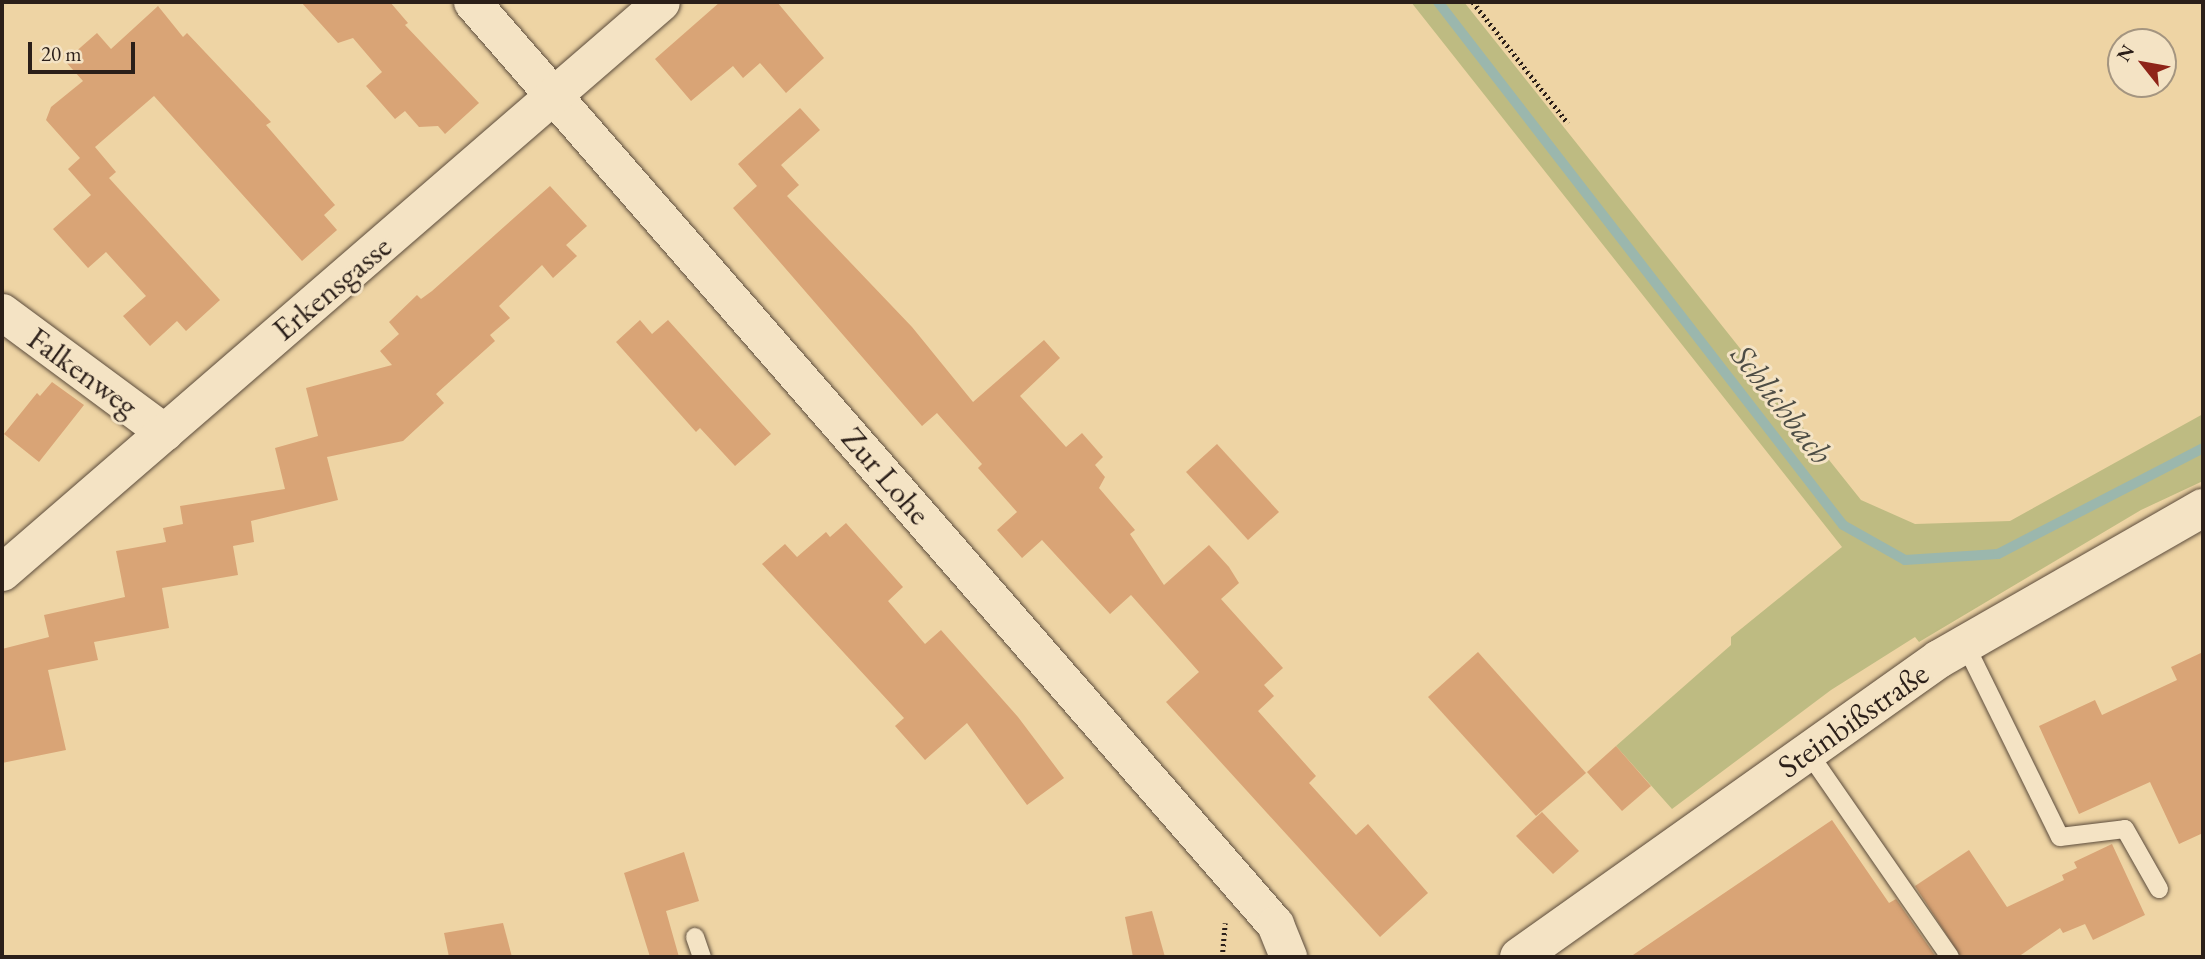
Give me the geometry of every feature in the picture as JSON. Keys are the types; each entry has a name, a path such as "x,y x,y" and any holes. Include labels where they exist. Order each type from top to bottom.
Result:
{"street":[{"name":"Zur Lohe","path":"471,2 1275,924 1288,957"},
{"name":"Erkensgasse","path":"2,572 556,97 661,2"},
{"name":"Falkenweg","path":"2,312 164,432"},
{"name":"Steinbißstraße","path":"1520,957 1965,644 2203,508"}],"lane":[{"path":"1965,644 2060,837 2125,829 2159,889"},
{"path":"1808,752 1950,957"},
{"path":"695,937 702,957"}],"path":[{"path":"1473,2 1568,123"}],"shaded area":[{"path":"1411,2 1464,2 1861,500 1915,524 2010,521 2203,414 2203,481 2141,510 1919,642 1915,637 1831,690 1672,809 1616,746 1731,645 1731,637 1842,547"}],"building":[{"path":"301,2 390,2 408,23 405,25 479,103 445,134 438,126 419,127 405,111 395,119 366,86 382,72 353,38 338,43"},
{"path":"720,2 777,2 824,58 786,93 760,63 743,78 733,66 691,101 655,59"},
{"path":"158,6 183,37 187,33 271,122 266,125 335,205 324,215 337,230 302,261 154,96 95,147 116,172 109,178 220,300 186,331 177,321 150,346 123,316 146,296 106,252 88,268 53,229 91,195 68,169 80,158 46,120 51,107 83,81 65,61 97,33 111,49"},
{"path":"800,108 820,130 781,165 799,185 787,196 912,327 973,402 1044,340 1060,358 1020,396 1066,447 1082,433 1103,457 1095,465 1105,477 1099,488 1135,530 1130,534 1164,585 1209,545 1229,567 1239,583 1221,599 1283,668 1264,685 1274,696 1258,711 1316,776 1309,783 1356,835 1368,824 1428,893 1380,937 1166,702 1199,672 1131,595 1110,614 1042,540 1022,558 997,530 1017,512 978,468 982,464 937,413 922,426 733,208 757,186 738,164"},
{"path":"550,186 587,226 566,245 577,256 553,278 542,265 499,306 510,318 490,335 495,341 436,394 444,403 403,441 327,457 338,500 251,521 254,542 233,546 238,575 162,588 169,628 94,642 98,660 48,670 66,750 2,763 2,649 49,637 44,615 125,597 116,551 166,542 163,528 183,524 180,506 285,489 275,448 318,436 306,388 392,365 380,351 399,334 389,322 417,295 421,299 432,291"},
{"path":"640,320 652,334 668,320 771,434 735,466 700,428 696,432 616,342"},
{"path":"52,382 84,405 39,462 4,434 37,393 40,396"},
{"path":"1217,444 1279,512 1248,540 1186,472"},
{"path":"846,523 903,587 888,601 925,644 941,630 1018,717 1064,778 1027,805 967,723 925,760 895,726 904,718 762,564 785,544 797,557 826,532 830,537"},
{"path":"1478,652 1586,773 1536,816 1428,697"},
{"path":"2203,652 2203,833 2179,844 2150,782 2079,814 2039,726 2095,700 2102,715 2177,680 2171,667"},
{"path":"1616,746 1651,786 1622,811 1587,772"},
{"path":"1542,812 1579,851 1553,874 1516,836"},
{"path":"1832,820 1889,903 1896,899 1936,957 1630,957"},
{"path":"2112,844 2145,915 2093,940 2085,924 2063,933 2060,928 2018,957 1961,957 1915,886 1969,850 2007,907 2064,880 2062,875 2077,868 2074,862"},
{"path":"684,852 699,901 666,911 679,957 650,957 624,873"},
{"path":"1152,911 1165,957 1133,957 1125,917"},
{"path":"503,923 512,957 449,957 444,933"}],"waterway":[{"name":"Schlichbach","path":"1438,2 1843,525 1905,560 1998,554 2203,448"}]}
